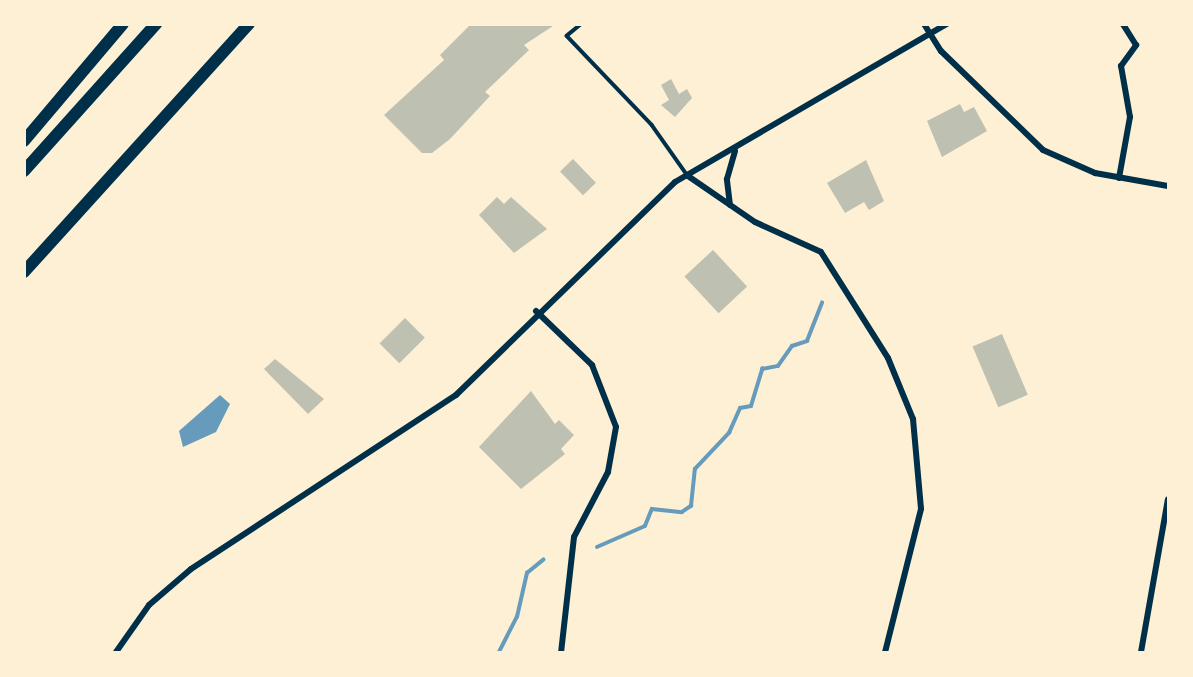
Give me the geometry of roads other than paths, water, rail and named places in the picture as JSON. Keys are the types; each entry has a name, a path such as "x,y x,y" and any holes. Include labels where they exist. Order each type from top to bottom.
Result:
{"highway":[{"path":"24,141 123,24"},
{"path":"24,171 156,24"},
{"path":"24,272 249,24"}],"street":[{"path":"924,24 929,33 1043,150 1119,178 1168,186"},
{"path":"116,653 149,605 191,569 456,396 536,311 595,260 637,212 688,176 735,151 947,24"},
{"path":"1119,178 1130,117 1121,66 1136,46 1123,24"},
{"path":"730,205 727,179 735,151"},
{"path":"688,176 730,205 805,241 836,268 888,358 912,419 921,509 885,653"},
{"path":"536,311 592,365 616,427 608,472 574,537 561,653"},
{"path":"1141,653 1168,499"}],"lane":[{"path":"582,24 567,36 652,125 688,176"}],"water":[{"path":"220,395 230,404 216,432 183,447 179,431"}],"waterway":[{"path":"597,547 645,526 652,509 682,512 691,506 695,469 729,433 740,408 751,406 762,369 778,366 792,346 807,341 822,303"},
{"path":"499,652 517,617 527,573 543,560"}]}
